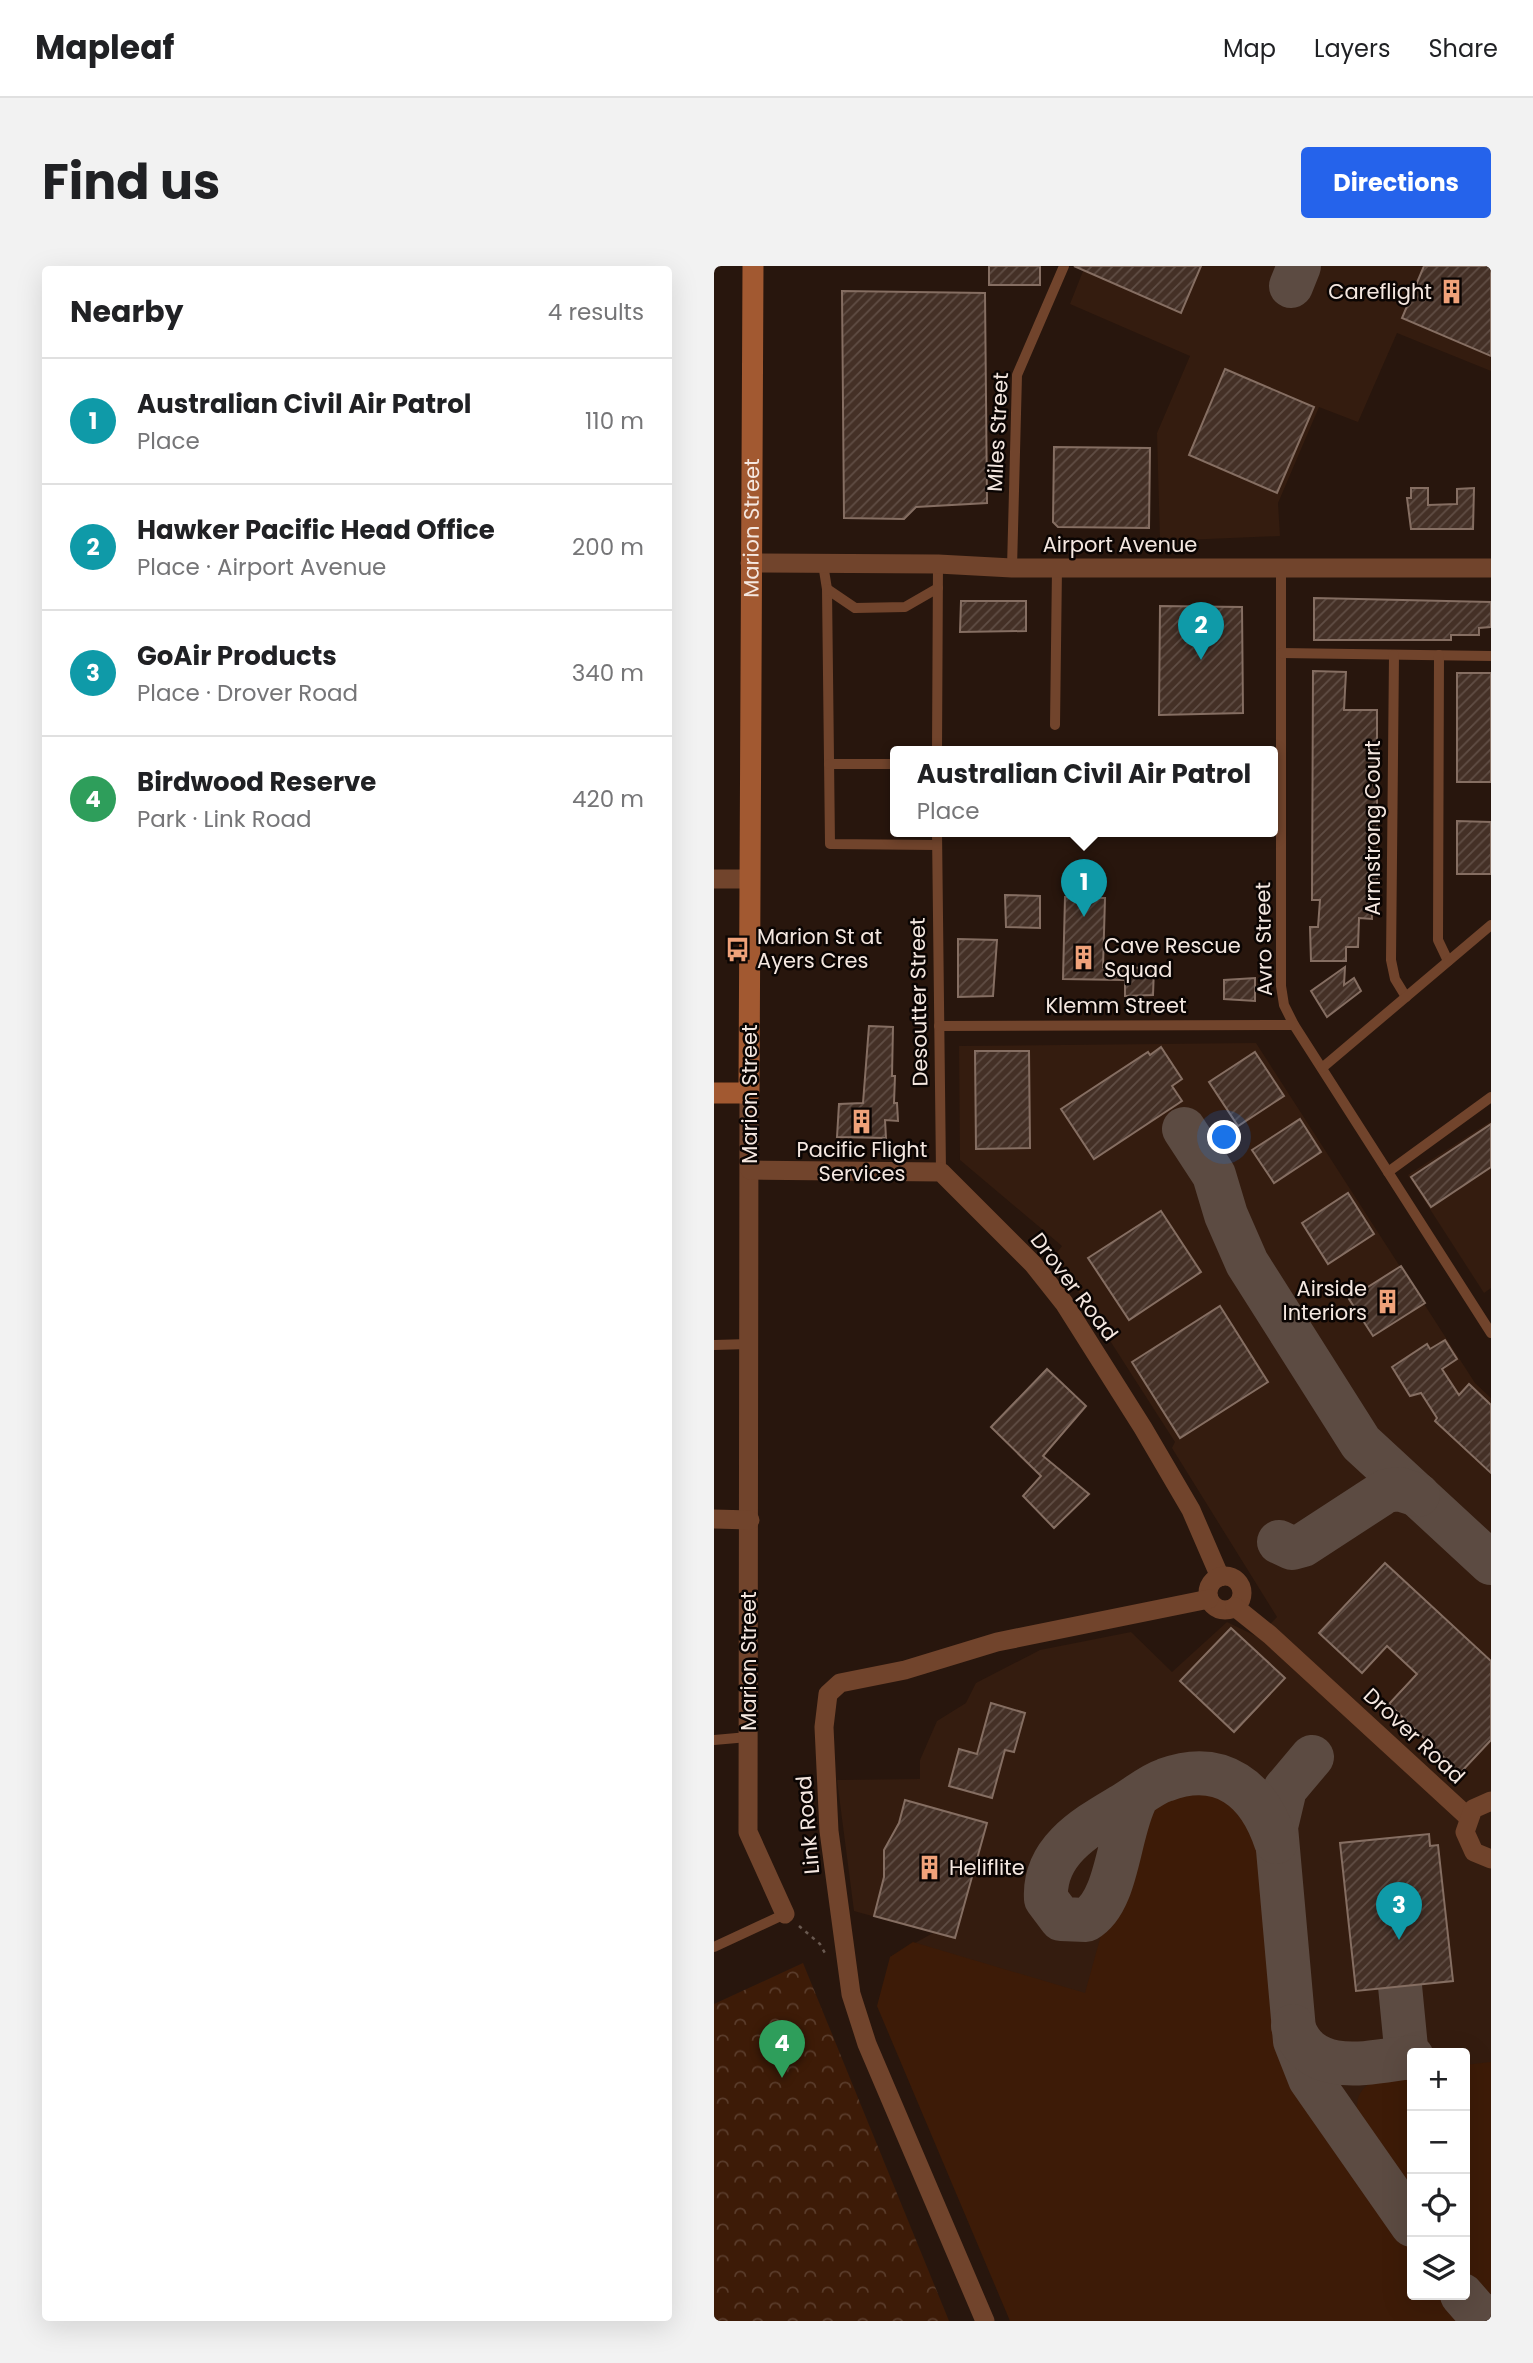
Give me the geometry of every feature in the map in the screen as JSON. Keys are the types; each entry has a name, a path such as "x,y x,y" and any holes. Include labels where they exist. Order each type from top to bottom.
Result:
{"main road":[{"name":"Marion Street","path":"749,1093 753,266"},
{"path":"714,1093 749,1093"}],"street":[{"name":"Airport Avenue","path":"750,563 938,564 1012,568 1491,568"},
{"path":"714,879 750,879"},
{"name":"Marion Street","path":"749,1093 748,1832 785,1914"},
{"path":"750,1170 941,1172"},
{"name":"Drover Road","path":"941,1172 1033,1264 1064,1303 1098,1354 1191,1510 1220,1577"},
{"path":"714,1519 750,1520"},
{"path":"1220,1577 1231,1577 1240,1585 1241,1596 1235,1607 1220,1609 1209,1599 1211,1583 1220,1577"},
{"name":"Link Road","path":"985,2321 867,2044 847,1975 827,1788 824,1714 828,1694 848,1681 905,1670 1042,1631 1209,1599"},
{"name":"Drover Road","path":"1235,1607 1270,1635 1468,1816"},
{"name":"Drover Road","path":"1491,1801 1481,1804 1468,1816 1465,1832 1469,1846 1480,1856 1491,1859"}],"lane":[{"name":"Miles Street","path":"1012,568 1017,375 1064,266"},
{"path":"823,564 827,589 830,844 937,845"},
{"path":"937,746 938,564"},
{"path":"1055,725 1057,567"},
{"name":"Avro Street","path":"1281,567 1281,986 1284,1005 1294,1026 1491,1333"},
{"path":"827,589 855,608 905,607 938,588"},
{"path":"1281,653 1491,656"},
{"name":"Armstrong Court","path":"1394,655 1391,960 1395,979 1406,997"},
{"path":"1439,656 1438,940 1448,961"},
{"path":"829,764 890,764"},
{"name":"Desoutter Street","path":"937,837 941,1172"},
{"path":"1322,1068 1487,928 1491,941"},
{"name":"Klemm Street","path":"939,1026 1294,1026"},
{"path":"1388,1172 1491,1097"},
{"path":"714,1345 750,1344"},
{"path":"714,1740 748,1737"},
{"path":"714,1947 785,1914"}],"path":[{"path":"785,1914 820,1944 833,1967 847,1975"}],"shaded area":[{"path":"1085,266 1491,266 1491,371 1397,333 1358,422 1319,407 1278,503 1280,536 1160,541 1157,433 1190,356 1070,304"},
{"path":"1256,1043 1475,1383 1491,1398 1491,2321 1010,2321 890,1957 933,1933 854,1911 837,1780 920,1779 920,1760 937,1721 966,1703 976,1683 1040,1650 1131,1632 1172,1672 1227,1622 1258,1637 1277,1617 1172,1448 1175,1442 1055,1255 1062,1246 960,1160 959,1046"},
{"path":"1491,1121 1491,1288 1484,1293 1408,1175"}],"green space":[{"path":"1186,1783 1201,1783 1225,1788 1243,1800 1250,1810 1262,1835 1277,2019 1288,2070 1407,2242 1407,2300 1449,2300 1466,2321 1010,2321 877,2006 890,1957 913,1942 1085,1993 1133,1819 1144,1806 1170,1788"},
{"path":"803,1963 949,2321 714,2321 714,2004"},
{"path":"1491,2062 1491,2303 1480,2295 1470,2281 1470,2064"},
{"path":"1407,2072 1407,2193 1383,2162 1360,2122 1357,2104 1363,2089 1380,2078"}],"building":[{"path":"989,266 1040,266 1040,285 989,285"},
{"path":"1074,266 1201,266 1181,313"},
{"name":"Careflight","path":"1424,266 1491,266 1491,356 1402,318"},
{"path":"842,291 985,293 987,503 916,507 904,519 844,518"},
{"path":"1225,369 1314,407 1277,493 1189,455"},
{"path":"1054,447 1150,448 1149,528 1058,527 1053,522"},
{"path":"1411,488 1428,488 1428,505 1457,504 1457,489 1474,488 1473,529 1411,529 1407,498 1411,498"},
{"path":"1314,598 1491,602 1491,627 1479,628 1479,635 1451,635 1451,640 1314,640"},
{"path":"961,601 1026,601 1026,631 960,632"},
{"path":"1160,606 1242,607 1243,713 1159,715"},
{"path":"1313,671 1346,672 1344,710 1377,710 1377,880 1370,880 1372,919 1359,918 1358,947 1346,947 1346,961 1311,961 1310,927 1318,927 1320,900 1312,900"},
{"path":"1457,673 1491,673 1491,782 1457,782"},
{"path":"1457,821 1491,822 1491,874 1457,874"},
{"path":"1005,895 1040,896 1040,928 1006,927"},
{"path":"1065,897 1105,898 1103,967 1154,968 1153,995 1125,996 1125,980 1063,979"},
{"path":"958,939 997,940 993,996 958,997"},
{"path":"1345,967 1344,985 1354,978 1361,991 1327,1017 1311,991"},
{"path":"1255,978 1255,1001 1224,999 1224,980"},
{"path":"869,1026 893,1027 892,1076 895,1076 894,1103 897,1103 898,1121 885,1120 886,1138 837,1137 839,1104 863,1103"},
{"path":"1161,1047 1182,1079 1172,1086 1182,1101 1094,1159 1061,1109 1148,1052 1150,1055"},
{"path":"975,1051 1029,1051 1030,1148 976,1149"},
{"path":"1255,1052 1284,1096 1238,1126 1209,1082"},
{"path":"1300,1119 1321,1152 1274,1183 1252,1150"},
{"path":"1491,1124 1491,1167 1431,1207 1411,1177"},
{"path":"1348,1193 1374,1234 1328,1264 1302,1223"},
{"path":"1161,1211 1201,1272 1129,1320 1088,1258"},
{"name":"Airside Interiors","path":"1401,1266 1425,1303 1373,1336 1349,1299"},
{"path":"1220,1306 1268,1382 1180,1438 1132,1362"},
{"path":"1445,1340 1457,1359 1442,1369 1459,1395 1469,1384 1491,1405 1491,1473 1435,1421 1437,1418 1421,1393 1410,1396 1392,1367 1427,1344 1430,1349"},
{"path":"1047,1369 1086,1406 1043,1456 1089,1494 1054,1528 1023,1496 1041,1476 991,1427"},
{"path":"1385,1563 1491,1661 1491,1740 1460,1773 1389,1704 1417,1674 1387,1646 1362,1673 1319,1633"},
{"path":"1231,1628 1285,1678 1234,1732 1180,1681"},
{"path":"991,1703 1025,1713 1014,1752 1005,1750 992,1798 949,1786 959,1749 977,1754"},
{"name":"Heliflite","path":"905,1800 987,1823 955,1938 874,1916 884,1877 884,1850 899,1823"},
{"path":"1429,1834 1430,1846 1438,1845 1453,1981 1356,1991 1340,1843"}],"taxiway":[{"path":"1291,286 1299,266"},
{"path":"1184,1129 1214,1175 1226,1215 1247,1263 1361,1443 1491,1563"},
{"path":"1279,1542 1292,1548 1303,1545 1386,1491 1399,1489 1418,1495"},
{"path":"1312,1757 1285,1789 1276,1827 1295,2041 1310,2079 1407,2218"},
{"path":"1137,1797 1112,1881 1097,1911 1086,1920 1061,1919 1046,1899 1047,1882 1060,1853 1082,1831 1149,1788 1165,1780 1204,1774 1221,1777 1236,1784 1260,1807 1276,1842"},
{"path":"1400,1986 1407,2058"},
{"path":"1293,2026 1302,2043 1313,2054 1327,2060 1361,2063 1407,2058"},
{"path":"1466,2300 1476,2311 1491,2320"}],"place":[{"name":"Careflight","path":"1452,292"},
{"name":"Hawker Pacific Head Office","path":"1201,660"},
{"name":"Australian Civil Air Patrol","path":"1084,917"},
{"name":"Marion St at Ayers Cres","path":"737,949"},
{"name":"Cave Rescue Squad","path":"1084,958"},
{"name":"Pacific Flight Services","path":"862,1121"},
{"name":"Airside Interiors","path":"1387,1301"},
{"name":"Heliflite","path":"929,1868"},
{"name":"GoAir Products","path":"1399,1940"},
{"name":"Birdwood Reserve","path":"782,2078"}]}
